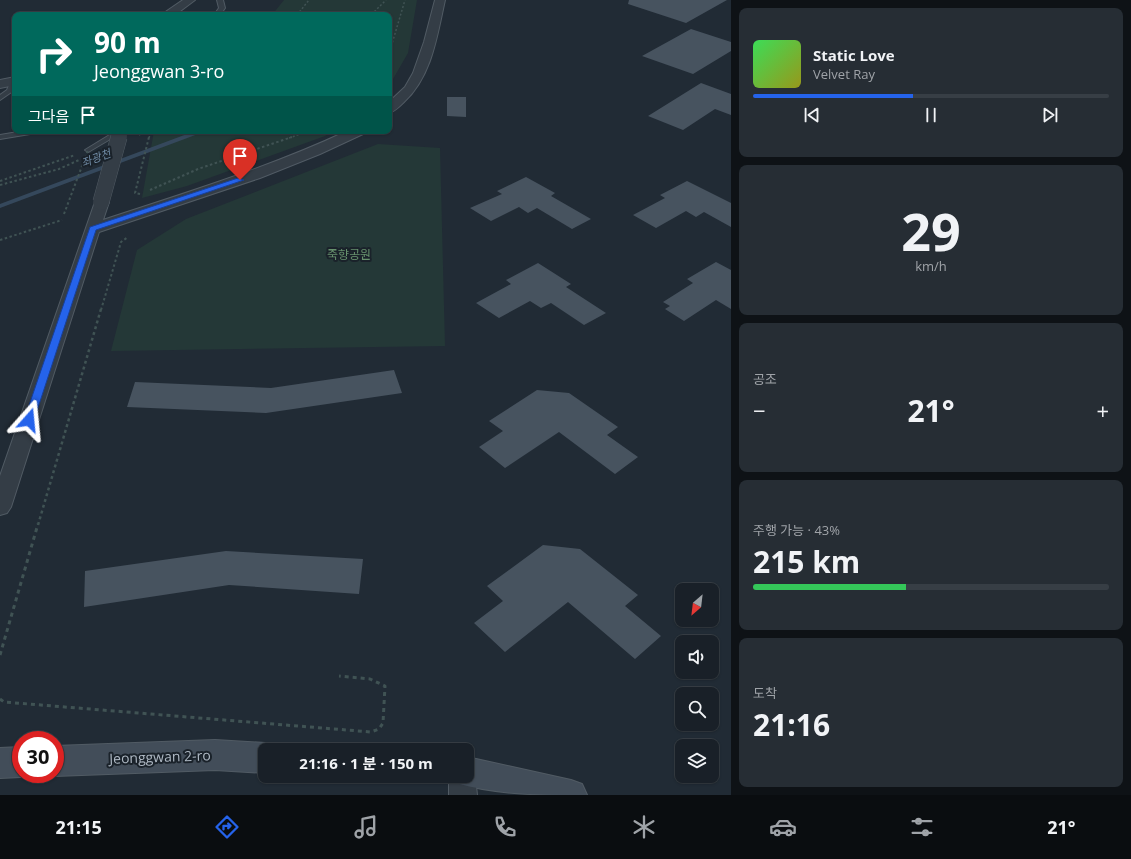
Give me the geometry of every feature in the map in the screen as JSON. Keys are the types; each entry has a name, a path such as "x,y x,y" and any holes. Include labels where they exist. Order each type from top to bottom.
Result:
{"street":[{"path":"172,12 190,0"},
{"path":"392,106 403,97 415,82 426,51 440,0"},
{"path":"0,84 12,81"},
{"path":"0,507 101,202 119,134"},
{"path":"92,229 255,174 315,151 352,134"},
{"name":"Jeonggwan 2-ro","path":"64,761 215,755 258,758"},
{"path":"0,763 12,762"},
{"path":"474,774 571,795"},
{"path":"462,783 463,795"}],"lane":[{"path":"219,12 222,8 220,0"},
{"path":"0,98 10,91 12,86"},
{"path":"0,137 18,134"},
{"path":"88,152 115,134"}],"path":[{"path":"299,12 309,0"},
{"path":"374,12 386,0"},
{"path":"392,44 405,0"},
{"path":"134,137 140,134"},
{"path":"141,194 136,193 150,134"},
{"path":"148,190 198,169 300,134"},
{"path":"0,185 59,169 88,152"},
{"path":"64,214 88,152"},
{"path":"0,181 76,155"},
{"path":"0,240 62,220"},
{"path":"0,655 119,248 121,242 133,233"},
{"path":"0,699 4,702 363,732 371,732 379,729 383,722 385,686 382,682 358,677 339,676"}],"green space":[{"path":"284,0 417,0 408,53 392,81 392,12 274,12"},
{"path":"153,134 328,134 187,186 142,198"},
{"name":"죽향공원","path":"378,144 440,148 445,346 111,351 137,250 186,219"}],"water":[{"name":"좌광천","path":"187,134 198,134 0,208 0,204"}],"building":[{"path":"629,0 727,0 686,23 628,4"},
{"path":"691,29 731,42 731,51 693,74 642,56"},
{"path":"701,83 731,94 731,115 715,109 683,130 648,116"},
{"path":"447,97 466,97 466,117 447,116"},
{"path":"526,177 555,193 551,196 591,219 572,229 537,208 528,213 519,207 491,221 470,208 502,194 497,191"},
{"path":"687,181 731,203 731,227 704,212 696,217 686,211 656,228 633,215 665,198 660,195"},
{"path":"716,262 731,270 731,309 716,300 684,321 665,309 670,306 663,302 693,283 687,279"},
{"path":"538,263 571,284 566,287 606,313 584,325 551,303 541,308 530,301 499,318 476,303 511,284 506,280"},
{"path":"394,370 402,393 266,413 127,407 135,382 271,388"},
{"path":"537,390 569,393 618,427 607,435 638,457 615,474 559,432 505,468 479,447 503,431 489,421"},
{"path":"543,545 580,549 638,595 625,606 661,636 635,659 568,602 505,652 474,623 503,601 487,586"},
{"path":"226,551 363,559 359,594 229,585 84,607 85,571"}],"route":[{"path":"29,420 92,229 240,180"}]}
